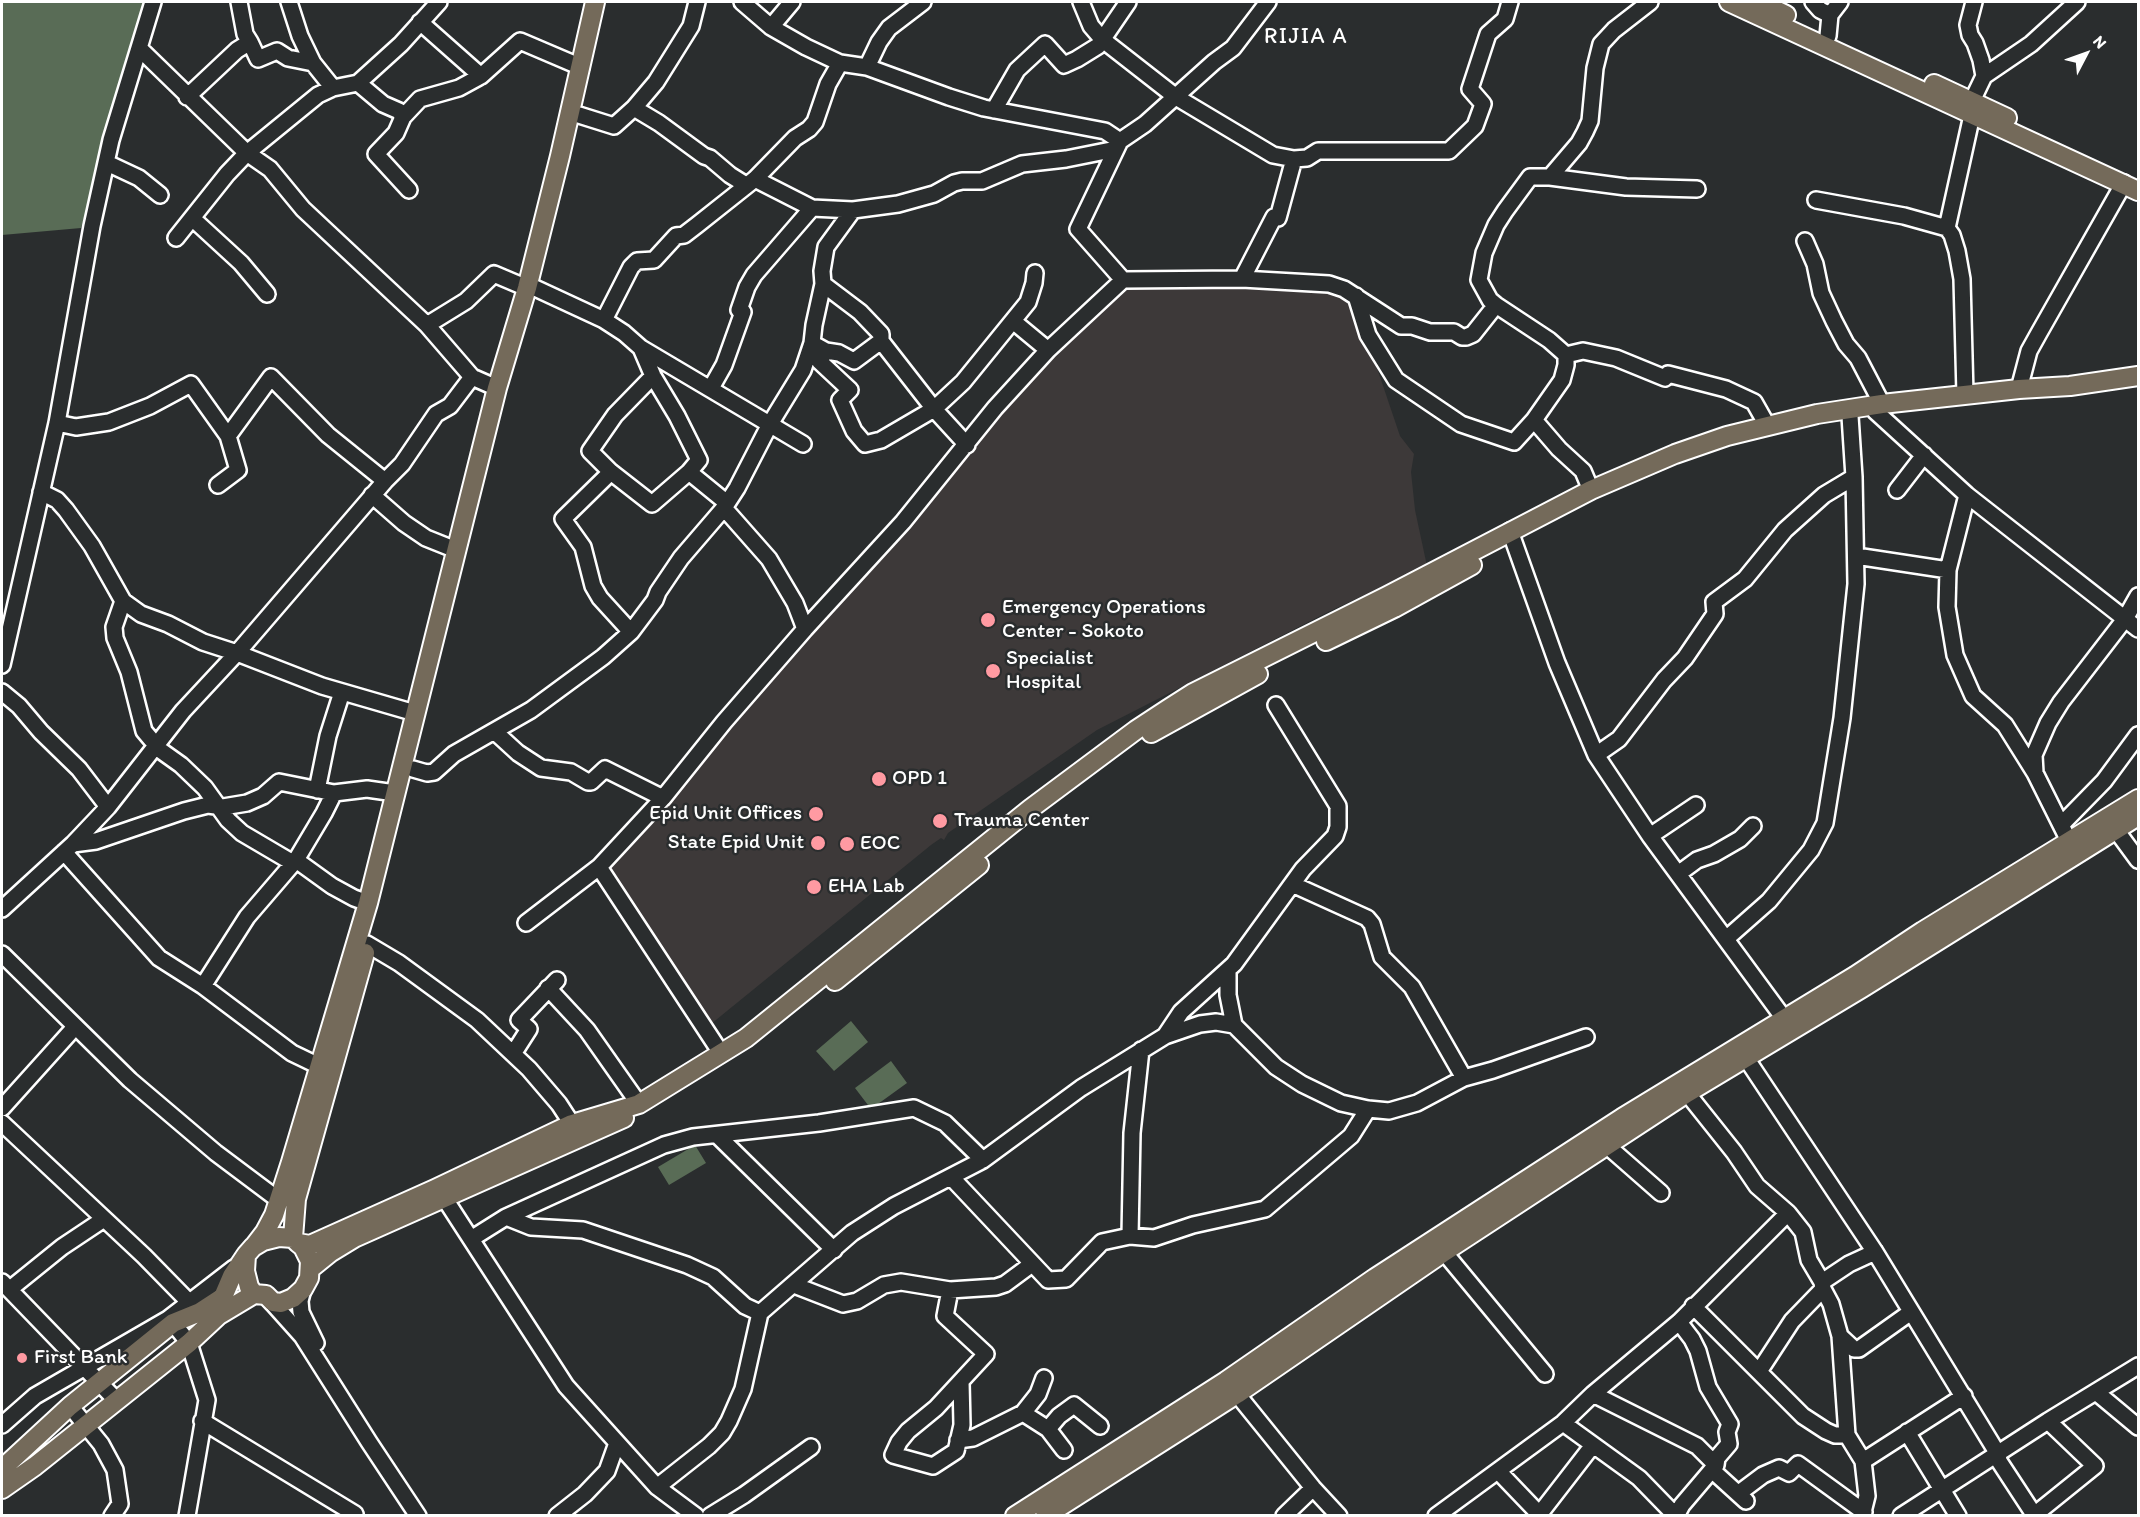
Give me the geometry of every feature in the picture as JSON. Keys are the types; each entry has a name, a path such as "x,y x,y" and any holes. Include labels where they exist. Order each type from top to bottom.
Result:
{"main road":[{"path":"4,1462 173,1323 200,1312 223,1297 232,1276 288,1198 368,944 413,769 531,288 595,2"},
{"path":"604,2 579,115 531,288 497,388 368,903 302,1128 288,1198 295,1241 303,1247 310,1261 309,1278 303,1289 293,1298 281,1303 273,1302 249,1287 245,1271 250,1251 263,1241 279,1237 295,1241 310,1245 572,1124 639,1104 746,1038 1012,823 1136,730 1192,693 1387,596 1512,536 1682,461 1727,445 1879,408 1965,395 2139,376"},
{"path":"1729,2 1972,108"},
{"path":"1761,2 1972,108 2134,185"},
{"path":"310,1269 331,1251 354,1238 631,1115 715,1071 754,1047 1040,815 1149,734 1260,673 1394,608 1591,490 1675,454 1727,436 1817,414 2075,395 2139,386"},
{"path":"1045,1515 1237,1394 1444,1252 1688,1093 1746,1058 1789,1024 2065,833 2139,800"},
{"path":"1016,1515 1226,1381 1375,1278 1622,1118 1789,1024 2139,816"},
{"path":"2,1489 117,1401 189,1343 219,1315 260,1295"}],"street":[{"path":"2,665 57,423 92,226 111,140 153,2"},
{"path":"240,2 245,34 258,58 278,51 288,58 313,63"},
{"path":"288,2 313,63 333,88"},
{"path":"176,238 227,174 247,153 318,94 333,88 358,83 401,44 439,2"},
{"path":"579,115 614,126 634,108 656,82 692,26 697,2"},
{"path":"742,2 771,27 840,63 867,67 949,98 994,110 1105,131 1118,145"},
{"path":"771,27 792,2"},
{"path":"867,67 879,42 889,28 923,2"},
{"path":"1081,2 1091,26 1103,40 1176,97 1273,155 1294,159 1306,158 1318,151 1335,150 1449,151 1475,126 1483,104 1470,89 1488,33 1504,19 1510,2"},
{"path":"994,110 1017,70 1045,44 1064,65 1098,46 1128,2"},
{"path":"634,108 710,158 730,175 812,208 853,210 898,204 934,194 954,183 982,181 1022,164 1066,159 1118,145 1233,48 1268,2"},
{"path":"1550,177 1579,143 1590,121 1595,68 1601,44 1614,30 1650,2"},
{"path":"1813,2 1820,10 1830,15"},
{"path":"1828,36 1830,15 1840,2"},
{"path":"1947,228 1972,108 1984,76 1981,60 1968,26 1974,2"},
{"path":"1984,76 2031,44 2077,2"},
{"path":"420,22 481,76"},
{"path":"409,190 376,154 396,133 403,117 420,99 459,88 481,76 520,41 581,67"},
{"path":"187,97 237,50 250,42"},
{"path":"140,50 247,153 270,169 303,210 427,325 472,377 497,388"},
{"path":"604,320 631,267 637,261 654,260 676,236 684,235 751,182 815,122 828,84 840,63"},
{"path":"358,83 383,104 399,111 403,117"},
{"path":"1118,145 1078,230 1123,280"},
{"path":"1242,279 1274,217 1278,218 1294,159"},
{"path":"107,163 139,178 160,195"},
{"path":"1356,296 1368,335 1396,380 1461,424 1514,442 1534,420 1562,380 1566,355 1549,340 1490,300 1479,280 1484,253 1505,211 1530,177 1550,177 1626,187 1697,189"},
{"path":"2019,389 2030,351 2039,333 2134,185"},
{"path":"1816,200 1882,211 1947,228 1958,251 1962,279 1965,395"},
{"path":"711,388 724,365 743,312 739,310 747,287 754,275 812,208"},
{"path":"413,769 430,773 454,754 531,710 603,657 631,632 655,600 681,558 725,506 737,488 770,424 803,370 812,343 813,325 823,284 822,271 826,247 853,210"},
{"path":"192,218 241,263 267,294"},
{"path":"1804,241 1815,264 1821,293 1846,344 1858,358 1879,408 1967,495 2139,629"},
{"path":"826,351 819,361 850,390 840,400 842,409 854,431 865,444 881,440 934,409 963,382 1028,302 1035,273"},
{"path":"427,325 466,301 494,274 604,320 641,348 803,444"},
{"path":"526,923 599,867 663,798 724,722 805,629 903,522 1008,394 1048,350 1123,280 1242,279 1338,285 1401,326 1430,333 1454,332 1466,338 1473,334 1496,305"},
{"path":"823,284 860,312 881,334 881,341 934,409 967,446"},
{"path":"1013,321 1048,350"},
{"path":"812,343 826,351 839,353 854,361 881,341"},
{"path":"641,348 653,376 677,416 699,460 689,472 652,504 611,472 590,452 615,415 653,376"},
{"path":"1566,355 1583,351 1616,358 1665,378 1668,374 1726,389 1754,402 1767,425"},
{"path":"228,436 272,376 328,435 385,481"},
{"path":"2,909 68,848 108,807 183,711 237,653 372,495 402,464 436,414 450,406 472,377"},
{"path":"57,423 76,427 109,422 150,406 191,384 228,436 238,470 218,485"},
{"path":"1726,939 1769,901 1811,850 1825,824 1842,718 1856,584 1854,477 1850,416"},
{"path":"1534,420 1559,449 1583,471 1591,490"},
{"path":"1897,490 1924,455"},
{"path":"611,472 563,519 583,547 593,586 600,598 631,632"},
{"path":"689,472 725,506 769,559 795,603 805,629"},
{"path":"1596,755 1619,739 1664,680 1685,658 1715,614 1714,602 1745,579 1785,530 1824,495 1854,477"},
{"path":"41,492 57,500 66,510 92,546 123,601 141,614 168,624 203,642 342,692 415,713"},
{"path":"372,495 404,523 426,538 456,550"},
{"path":"1967,495 1948,570 1947,607 1955,655 1973,696 2005,725 2035,773 2065,833 2139,735"},
{"path":"1512,536 1557,663 1596,755 1650,836 1789,1024"},
{"path":"1856,556 1948,570"},
{"path":"2035,773 2034,755 2048,723 2061,702 2125,619 2139,596"},
{"path":"123,601 114,627 115,638 129,672 144,731 160,750 181,765 205,788 228,820 242,833 294,861 332,886 368,903"},
{"path":"2,692 19,705 41,732 78,769 108,807"},
{"path":"317,790 328,735 342,692"},
{"path":"1165,1036 1181,1012 1228,971 1303,869 1335,836 1340,816 1338,806 1276,705"},
{"path":"494,731 518,753 541,768 572,772 588,783 605,770 663,798"},
{"path":"68,848 96,841 184,811 208,806 232,806 253,801 279,783 333,793 367,789 395,793"},
{"path":"203,986 247,917 294,861 324,813 333,793"},
{"path":"1650,836 1696,805"},
{"path":"1678,874 1697,860 1714,854 1740,839 1753,826"},
{"path":"2116,830 2139,860"},
{"path":"68,848 159,958 203,986 292,1053 319,1066"},
{"path":"599,867 721,1053"},
{"path":"1292,884 1367,918 1372,924 1382,957 1412,987 1464,1078"},
{"path":"368,944 460,1006 513,1054 559,1104 572,1124"},
{"path":"2,954 130,1080 216,1154 272,1195 288,1198"},
{"path":"1228,971 1228,995 1234,1025 1276,1067 1302,1084 1341,1103 1368,1109 1389,1111 1417,1103 1464,1078 1586,1037"},
{"path":"513,1054 529,1029 519,1020 552,984 639,1104"},
{"path":"657,1487 722,1433 743,1389 760,1313 795,1285 852,1233 894,1206 983,1160 1081,1088 1165,1036 1200,1024 1216,1022 1234,1025"},
{"path":"2,1108 75,1027"},
{"path":"1130,1236 1132,1133 1141,1050"},
{"path":"1746,1058 1875,1251 1964,1396 1998,1454 1999,1461 2034,1515 2095,1466 2048,1421"},
{"path":"1593,1394 1697,1446 1714,1468 1742,1497 1762,1475 1779,1468 1789,1473 1798,1464 1863,1514 1867,1496 1863,1461 1847,1435 1840,1336 1831,1304 1809,1260 1803,1232 1788,1213 1757,1186 1688,1093"},
{"path":"471,1239 506,1216 664,1145 693,1137 819,1123 914,1108 945,1123 983,1160"},
{"path":"951,1177 1048,1280 1066,1279 1102,1242 1130,1236 1154,1238 1193,1225 1265,1209 1351,1136 1368,1109"},
{"path":"2,1123 144,1256 190,1303"},
{"path":"717,1135 834,1250"},
{"path":"1612,1150 1661,1193"},
{"path":"445,1199 566,1386 657,1487 696,1515"},
{"path":"1436,1515 1563,1423 1593,1394 1679,1322 1788,1213"},
{"path":"506,1216 531,1227 583,1230 687,1265 713,1277 745,1306 760,1313"},
{"path":"104,1220 6,1285 117,1401"},
{"path":"2,1425 35,1395 168,1319 228,1274 250,1251"},
{"path":"1760,1370 1792,1321 1823,1285 1849,1264 1875,1251"},
{"path":"1444,1252 1545,1374"},
{"path":"795,1285 843,1304 857,1301 884,1286 901,1282 950,1290 996,1287 1005,1284 1032,1264"},
{"path":"303,1289 300,1301 301,1312 309,1332 368,1428 429,1515"},
{"path":"950,1290 945,1316 986,1354 936,1407 908,1431 899,1442 893,1455 933,1466 956,1451 962,1425 961,1382"},
{"path":"260,1295 302,1336 418,1515"},
{"path":"1694,1306 1760,1370 1803,1416 1835,1435 1847,1435"},
{"path":"1840,1336 1854,1349 1859,1349 1911,1312"},
{"path":"1563,1423 1639,1478 1676,1515 1714,1468 1718,1458 1729,1444 1727,1432 1730,1424 1708,1387 1698,1351 1692,1339 1679,1322"},
{"path":"173,1323 189,1343 207,1400 187,1515"},
{"path":"1901,1515 2139,1366"},
{"path":"958,1440 973,1438 1023,1413 1038,1394 1044,1378"},
{"path":"2096,1392 2139,1426"},
{"path":"1237,1394 1313,1488 1339,1515"},
{"path":"1863,1461 1964,1396"},
{"path":"1048,1429 1059,1416 1074,1405 1100,1426"},
{"path":"70,1406 101,1444 115,1470 120,1512"},
{"path":"1023,1413 1048,1429 1064,1450"},
{"path":"202,1421 355,1514"},
{"path":"1907,1432 1958,1515"},
{"path":"557,1515 585,1494 607,1471 616,1443"},
{"path":"1498,1471 1540,1515 1593,1445"},
{"path":"710,1515 744,1495 811,1448"},
{"path":"1284,1515 1313,1488"}],"shaded area":[{"name":"Specialist Hospital","path":"1114,284 1338,288 1354,300 1400,436 1414,454 1411,472 1415,510 1427,566 1328,612 1097,730 948,833 944,840 941,838 931,845 711,1024 603,866"}],"green space":[{"path":"2,2 149,2 81,228 2,235"},
{"path":"851,1021 868,1042 834,1071 816,1051"},
{"path":"891,1061 907,1083 871,1109 855,1088"},
{"path":"695,1145 706,1163 669,1185 658,1167"}],"place":[{"name":"Emergency Operations Center - Sokoto","path":"988,620"},
{"name":"Specialist Hospital","path":"993,671"},
{"name":"OPD 1","path":"879,779"},
{"name":"Epid Unit Offices","path":"816,814"},
{"name":"Trauma Center","path":"940,821"},
{"name":"State Epid Unit","path":"818,843"},
{"name":"EOC","path":"847,844"},
{"name":"EHA Lab","path":"814,887"},
{"name":"First Bank","path":"22,1358"}],"district":[{"name":"RIJIA A","path":"1306,37"}]}
